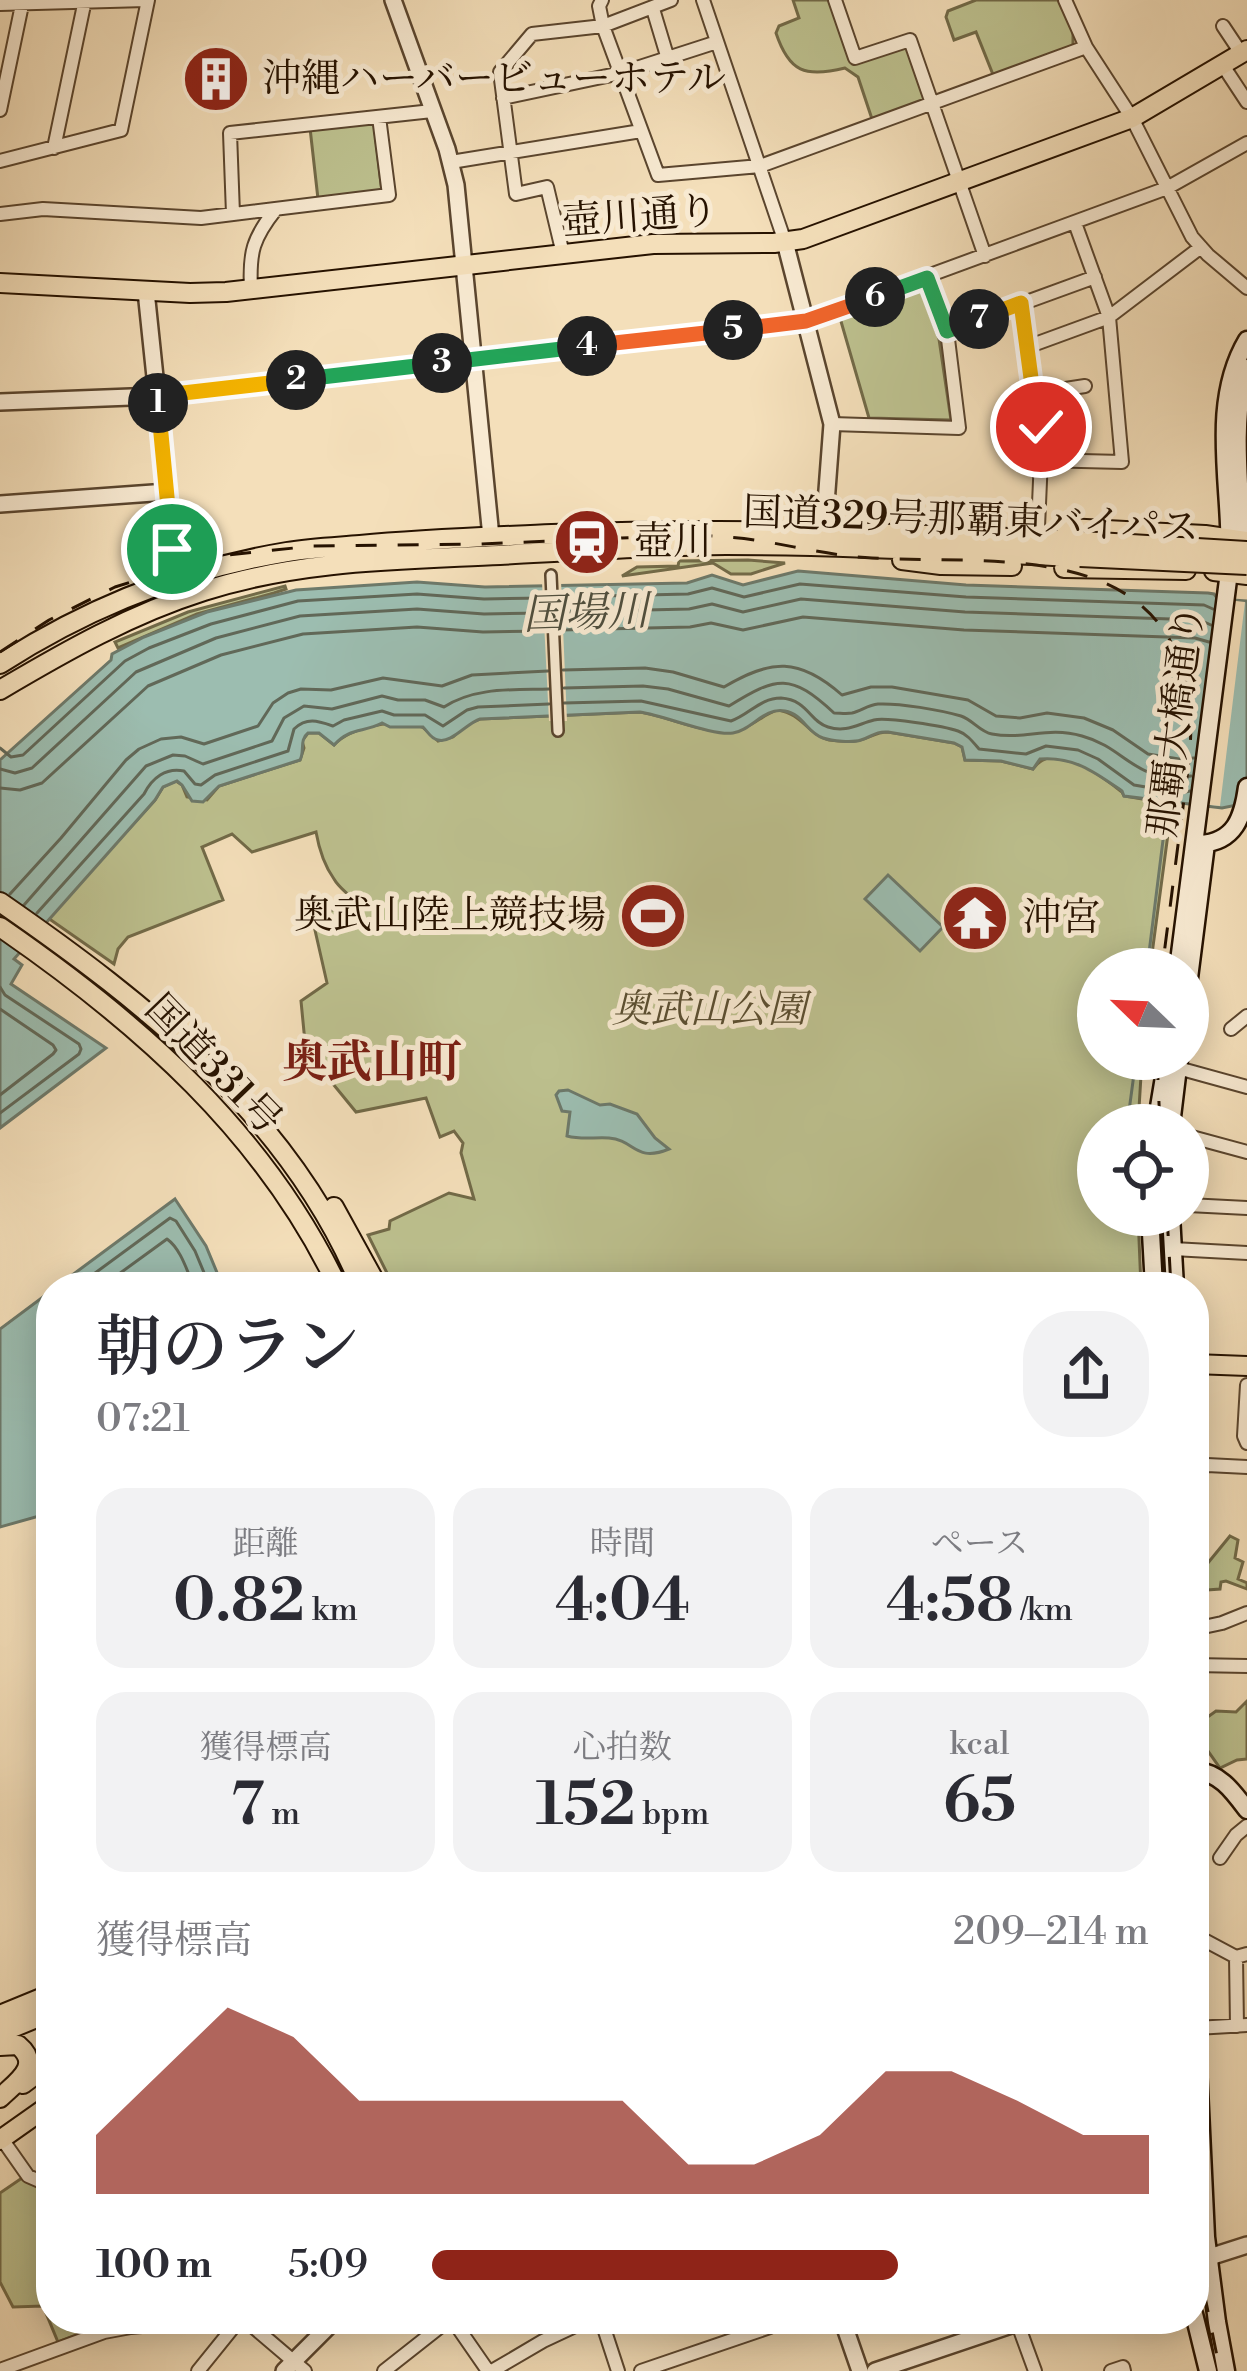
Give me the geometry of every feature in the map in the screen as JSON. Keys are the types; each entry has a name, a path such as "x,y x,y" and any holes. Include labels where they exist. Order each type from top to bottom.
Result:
{"main road":[{"name":"壺川通り","path":"0,283 207,293 664,243 785,242 810,237 1132,118 1244,52"},
{"name":"那覇大橋通り","path":"1243,541 1226,406 1232,371 1247,340"},
{"name":"那覇大橋通り","path":"1191,948 1199,804 1226,599 1243,570 1239,402 1247,368"},
{"path":"830,536 877,524 1038,527 1243,541"},
{"path":"830,536 874,557 941,565 1243,570"},
{"name":"国道329号那覇東バイパス","path":"0,664 71,622 122,599 313,566 492,546 640,547 830,536 1081,549 1243,570"},
{"name":"国道329号那覇東バイパス","path":"1081,549 1243,541"},
{"name":"国道329号那覇東バイパス","path":"0,689 180,589"},
{"path":"1200,844 1240,825 1247,787"},
{"name":"那覇大橋通り","path":"1182,948 1200,844"},
{"name":"国道331号","path":"0,902 227,1118 298,1212 330,1272"},
{"name":"国道331号","path":"0,926 36,940 127,996 196,1055 287,1155 354,1272"},
{"name":"国道331号","path":"287,1155 308,1170 370,1272"},
{"path":"1151,1236 1153,1272"},
{"path":"1172,1236 1174,1272"},
{"path":"1209,1365 1247,1366"},
{"path":"1209,1773 1225,1782 1247,1810"},
{"path":"0,2018 36,2004"},
{"path":"0,2033 36,2018"},
{"path":"0,2046 36,2029"},
{"path":"0,2046 18,2045 29,2060 24,2075 0,2100"},
{"path":"0,2100 36,2074"},
{"path":"1,2136 36,2105"},
{"path":"1,2136 36,2114"},
{"path":"1209,2295 1226,2371"},
{"path":"1199,2334 1208,2371"}],"street":[{"path":"0,4 147,0 121,130 0,161"},
{"path":"393,0 451,162 458,198 492,546"},
{"path":"602,0 603,26 658,175 760,166 1086,47"},
{"path":"562,254 547,188 516,194 500,73 532,34 603,26 671,0"},
{"path":"703,0 785,242 832,424 830,536"},
{"path":"835,0 855,58 910,40 985,256"},
{"path":"1065,0 1086,47 1132,118 1192,237 1247,288"},
{"path":"54,148 85,1"},
{"path":"0,110 23,2"},
{"path":"652,9 668,59"},
{"path":"1223,26 1244,52"},
{"path":"503,98 621,74 717,42"},
{"path":"1222,64 1247,102"},
{"path":"233,214 230,133 433,111"},
{"path":"0,214 43,209 201,218 389,195 380,117"},
{"path":"451,162 641,131"},
{"path":"0,402 157,396 806,321 1167,188 1247,142"},
{"path":"251,289 253,244 276,209"},
{"path":"1041,460 1122,462 1109,317 1076,223"},
{"path":"1027,347 1109,317 1201,247"},
{"path":"947,331 1095,277"},
{"path":"832,424 959,428 947,331 927,278"},
{"path":"146,291 180,589"},
{"path":"1021,303 1042,435 1038,527"},
{"path":"1033,394 1085,386"},
{"path":"0,504 167,492"},
{"path":"551,578 558,726"},
{"path":"1247,1016 1231,1029 1247,1034"},
{"path":"1209,1074 1247,1087"},
{"path":"1209,1142 1247,1152"},
{"path":"1209,1206 1247,1208"},
{"path":"1173,1250 1247,1253"},
{"path":"1247,1385 1247,1443"},
{"path":"1209,1465 1247,1467"},
{"path":"1209,1626 1247,1613"},
{"path":"1209,1665 1247,1666"},
{"path":"1220,1858 1247,1826"},
{"path":"1209,1942 1242,1955 1242,2026 1209,2027"},
{"path":"1,2136 28,2176 36,2179"},
{"path":"1209,2257 1247,2245"},
{"path":"0,2370 28,2366 100,2334"},
{"path":"198,2371 229,2334"},
{"path":"258,2334 294,2368 323,2334"},
{"path":"384,2371 432,2334"},
{"path":"462,2334 490,2371 561,2334"},
{"path":"606,2334 618,2371"},
{"path":"641,2371 749,2334"},
{"path":"847,2334 860,2371"},
{"path":"875,2371 981,2334"},
{"path":"1025,2334 1035,2371"},
{"path":"1111,2371 1123,2367 1124,2371"}],"green space":[{"path":"793,0 830,0 853,63 907,47 926,96 923,102 872,119 858,77 845,68 809,72 793,64 776,33 779,26 799,18"},
{"path":"976,0 1061,0 1073,32 1073,49 994,77 976,32 954,40 946,17 948,11"},
{"path":"374,123 382,192 318,199 310,128"},
{"path":"921,290 939,339 951,420 869,418 840,318"},
{"path":"679,561 785,563 751,574 731,574 713,563 622,576 637,567 678,566"},
{"path":"285,586 197,614 118,648 115,642 188,612"},
{"name":"奥武山公園","path":"778,710 829,740 857,741 888,732 954,743 962,747 965,760 1001,761 1033,769 1042,760 1065,758 1124,796 1172,804 1153,948 1077,948 1077,1080 1141,1080 1139,1104 1077,1104 1077,1236 1139,1236 1140,1272 386,1272 368,1235 389,1229 390,1221 449,1193 474,1199 461,1153 463,1143 454,1131 440,1137 426,1098 356,1112 324,1073 323,1053 307,1063 301,1001 327,983 312,917 355,902 327,868 316,832 252,852 232,834 202,847 223,900 128,937 114,964 48,918 163,787 176,781 187,797 207,800 219,786 300,760 308,733 319,733 334,745 363,729 401,723 422,727 438,741 480,719 640,712 718,731 744,728"},
{"path":"1230,1536 1238,1540 1235,1558 1243,1562 1238,1579 1247,1583 1247,1589 1226,1581 1220,1589 1209,1590 1209,1562"},
{"path":"1247,1701 1247,1759 1220,1768 1209,1752 1209,1716 1216,1711 1236,1712"},
{"path":"22,2178 36,2186 36,2306 13,2307 0,2282 0,2193"},
{"path":"55,2334 79,2334 58,2342"}],"water":[{"name":"国場川","path":"798,571 966,585 1208,593 1218,599 1247,601 1247,803 1222,808 1124,796 1094,772 1064,760 1040,759 1033,769 1001,761 965,760 962,747 954,743 888,732 857,741 831,740 785,711 770,712 733,733 640,712 480,719 443,740 433,738 423,727 382,723 351,733 334,745 319,733 308,733 300,760 219,786 203,802 192,801 177,781 163,787 14,959 22,965 11,984 106,1048 0,1128 0,760 111,660 112,654 207,612 296,590 417,582 485,587 687,583 712,575 743,585"},
{"path":"888,875 943,927 920,951 865,899"},
{"path":"568,1090 600,1105 637,1114 669,1149 649,1153 609,1138 567,1136 570,1112 562,1111 556,1095"},
{"path":"175,1199 217,1272 76,1272"},
{"path":"36,1302 36,1517 0,1527 0,1329"}],"pier":[{"path":"561,581 567,721 549,721 542,582"},
{"path":"1218,599 1245,602 1220,806 1192,803"}],"waterway":[{"path":"1150,948 1168,800"},
{"path":"1130,1104 1133,1080"}],"railway":[{"path":"0,652 49,620 115,587 227,555 313,546 691,535 857,557 1061,569 1104,583 1141,605 1170,640 1187,688 1190,752 1165,948"},
{"path":"1158,1080 1159,1104"},
{"path":"1168,1236 1170,1272"},
{"path":"1209,2317 1220,2371"}],"place":[{"name":"沖縄ハーバービューホテル","path":"216,79"},
{"name":"壺川","path":"587,542"},
{"name":"奥武山陸上競技場","path":"653,916"},
{"name":"沖宮","path":"975,918"}],"district":[{"name":"奥武山町","path":"372,1063"}],"route":[{"path":"172,549 157,396 806,321 927,278 947,331 1021,303 1041,427"}]}
